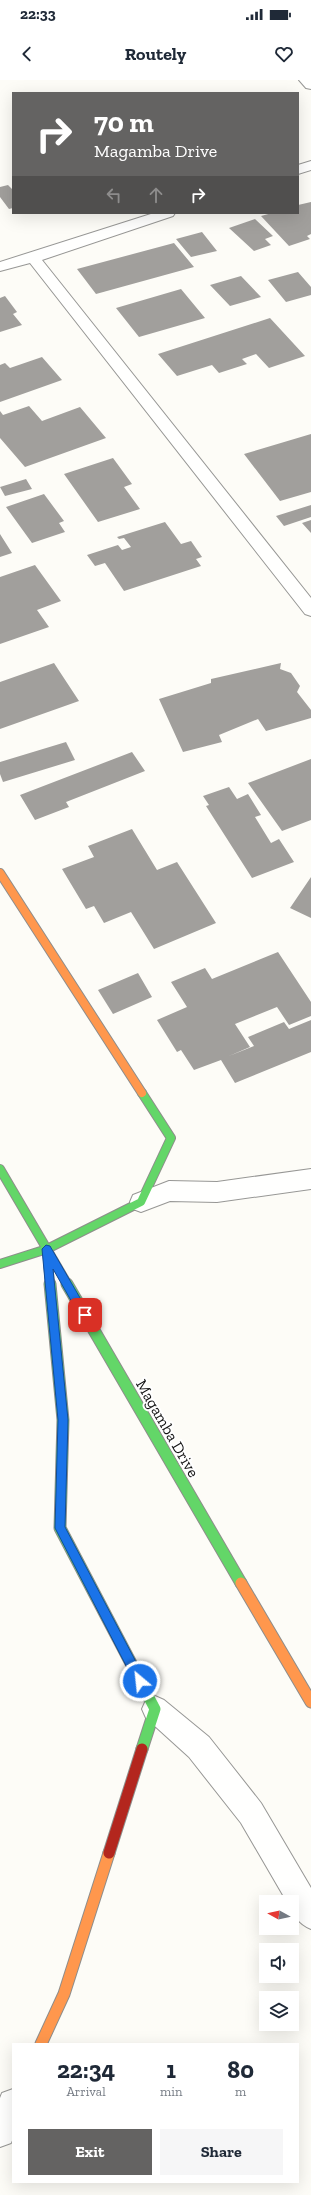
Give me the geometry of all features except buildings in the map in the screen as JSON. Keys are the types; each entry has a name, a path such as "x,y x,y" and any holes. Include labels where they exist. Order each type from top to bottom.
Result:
{"street":[{"path":"306,80 311,85"},
{"path":"299,170 311,165"},
{"path":"0,267 33,258 165,214"},
{"path":"33,258 311,610"},
{"path":"0,873 171,1138 141,1202"},
{"name":"Magamba Drive","path":"0,1169 311,1702"},
{"path":"0,1264 46,1249 141,1202 169,1191 217,1192 311,1179"},
{"path":"46,1249 63,1420 60,1528 155,1709 199,1747 251,1813 311,1915"},
{"path":"41,2043 64,1994 155,1709"},
{"path":"0,2132 12,2106"}],"traffic: fast":[{"path":"0,1264 47,1249 141,1202 171,1138 142,1093"},
{"path":"0,1169 241,1583"},
{"path":"47,1249 63,1420 60,1528 155,1709 142,1749"}],"traffic: slow":[{"path":"0,873 142,1093"},
{"path":"241,1583 311,1702"},
{"path":"41,2043 64,1994 109,1853"}],"traffic: jam":[{"path":"109,1853 142,1749"}],"route":[{"path":"85,1315 46,1249 63,1420 60,1528 140,1681"}]}
